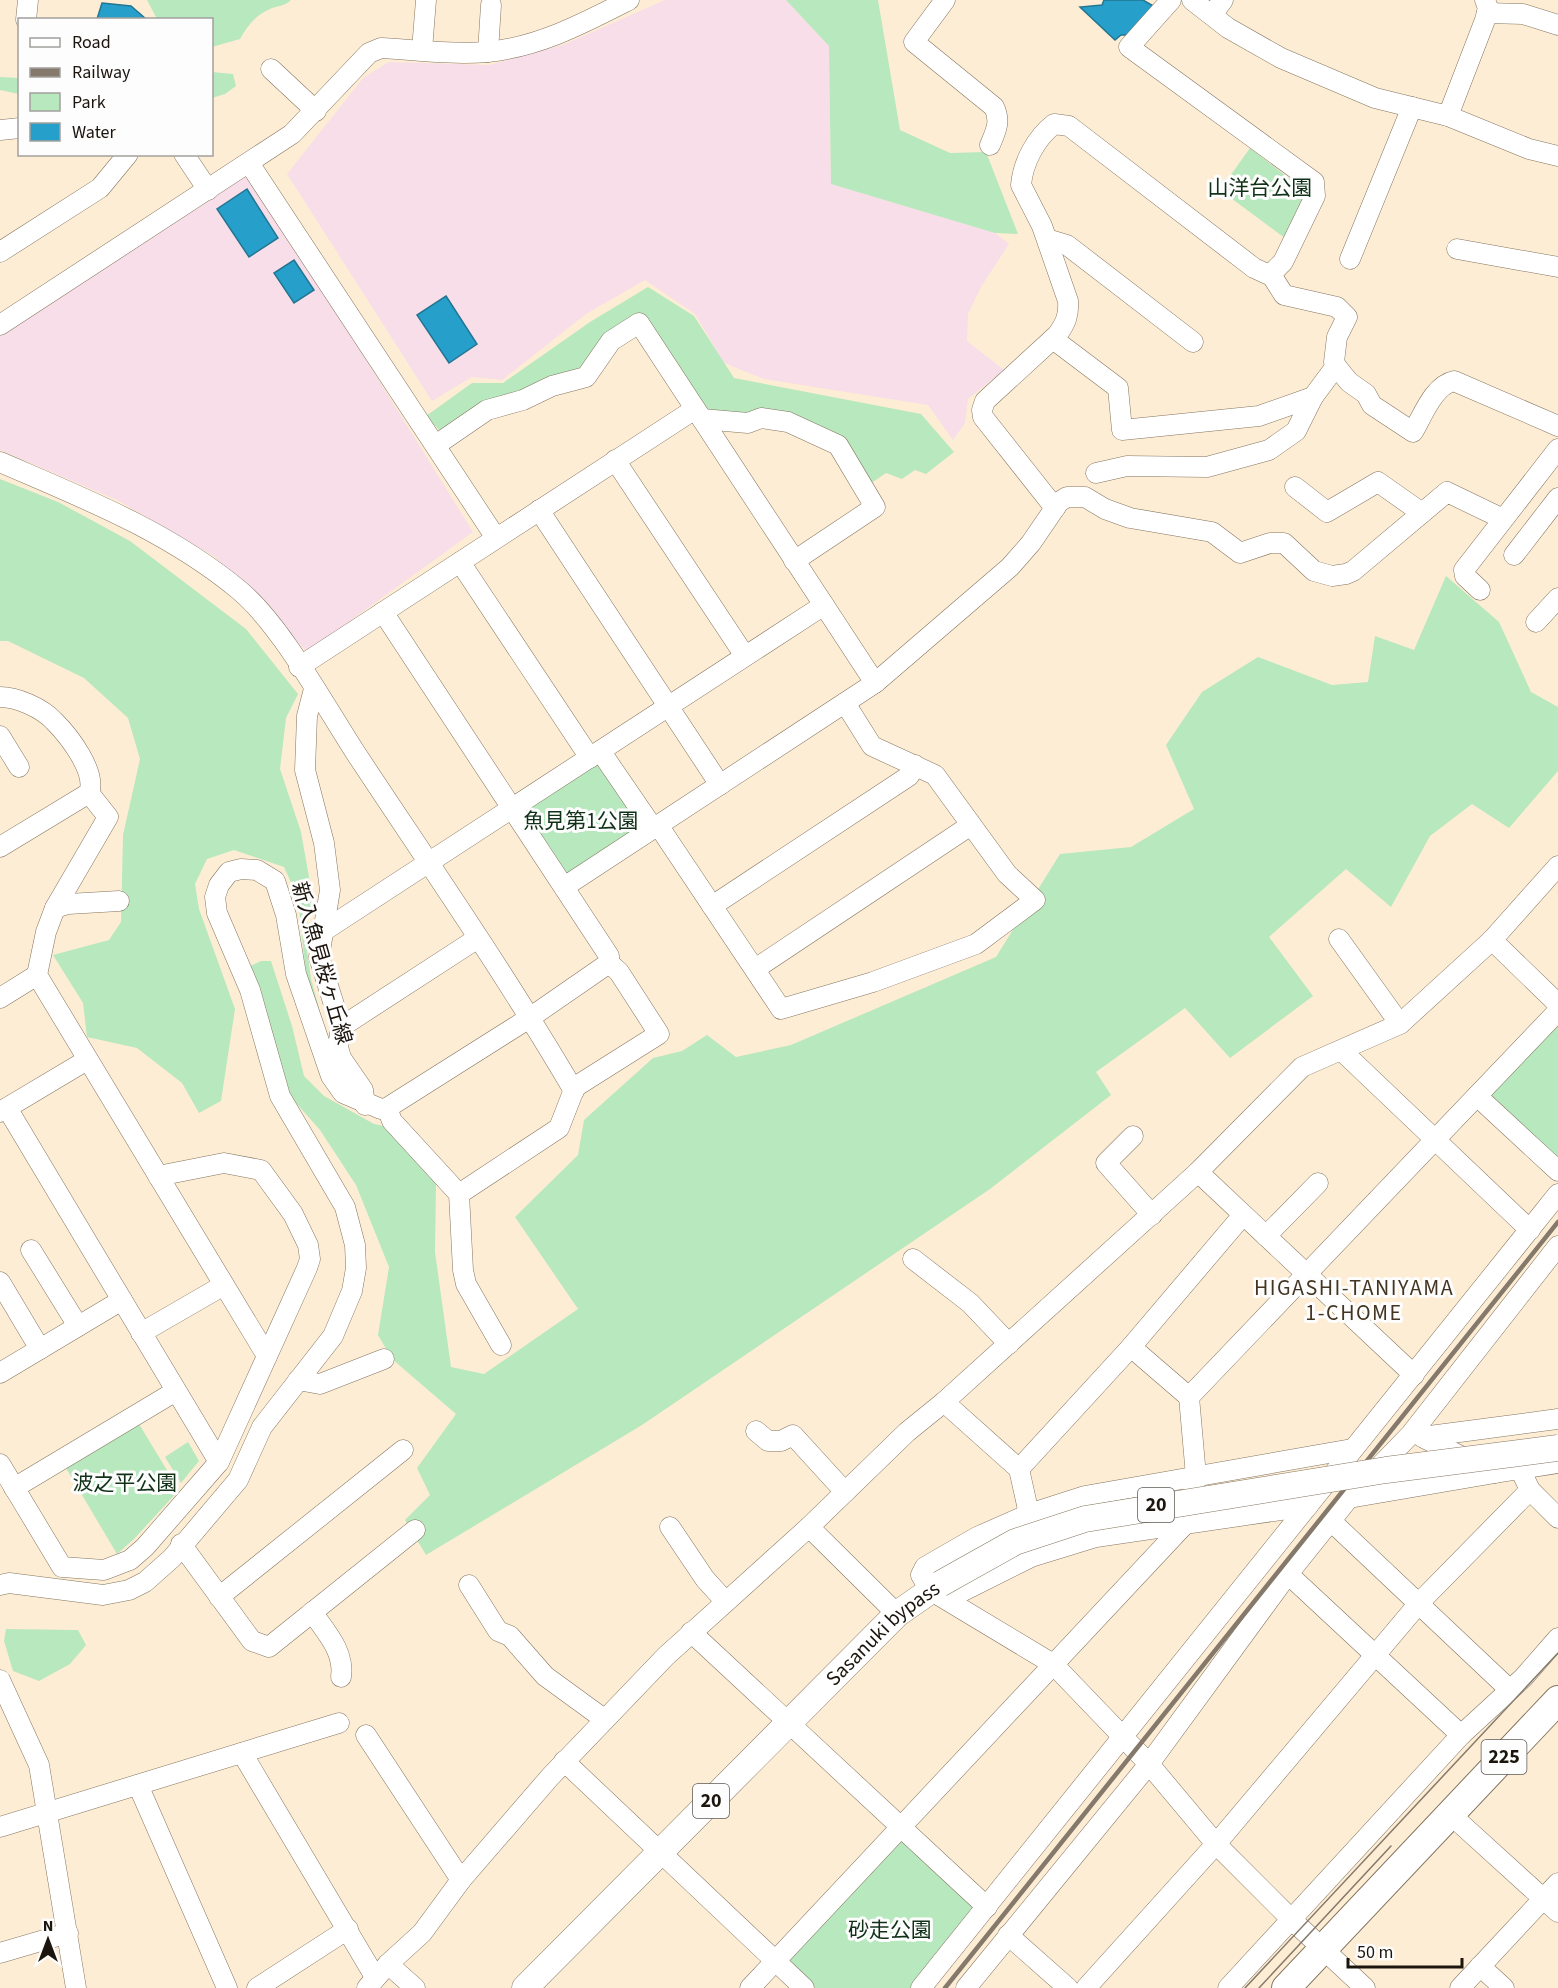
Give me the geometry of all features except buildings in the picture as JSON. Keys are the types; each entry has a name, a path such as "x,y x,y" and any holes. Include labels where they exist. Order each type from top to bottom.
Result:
{"highway":[{"name":"225","path":"1286,1988 1558,1700"}],"main road":[{"name":"Sasanuki bypass","path":"1386,1470 1558,1435"},
{"name":"Sasanuki bypass","path":"525,1988 897,1614 935,1587 1015,1542 1085,1519 1127,1510 1386,1470 1558,1448"}],"street":[{"path":"26,18 28,0"},
{"path":"422,50 426,0"},
{"path":"0,325 292,134 369,53 381,48 488,52 566,33 629,0"},
{"path":"945,0 914,42 994,107 999,116 997,129 990,145"},
{"path":"1171,0 1129,47 1314,182 1315,196 1283,262 1270,273"},
{"path":"1192,0 1218,8 1228,28 1281,58 1374,98 1448,116 1529,149 1558,156"},
{"path":"488,52 491,5"},
{"path":"1448,116 1486,7 1523,14 1558,25"},
{"path":"271,69 316,111"},
{"path":"1350,258 1412,107"},
{"path":"1055,508 983,417 982,410 985,401 1053,339 1066,324 1069,312 1068,301 1047,239 1021,184 1027,158 1046,131 1054,124 1062,123 1069,126 1254,268 1270,273 1284,295 1337,307 1347,317 1338,337 1334,362 1336,366 1349,382 1366,394 1372,405 1413,432 1439,388 1446,382 1454,381 1558,426"},
{"path":"0,130 18,128"},
{"path":"0,252 100,188 126,156"},
{"path":"185,156 208,190"},
{"path":"249,163 496,538"},
{"path":"1047,239 1067,245 1193,342"},
{"path":"1457,249 1558,267"},
{"path":"436,445 487,410 524,400 552,386 586,378 611,341 639,323 875,683"},
{"path":"1053,339 1118,388 1122,430 1259,416 1313,397"},
{"path":"1096,473 1127,466 1207,467 1269,450 1296,431 1313,397 1336,366"},
{"path":"299,666 615,460 698,414 748,423 761,418 788,422 838,445 876,507 794,561"},
{"path":"1480,590 1465,576 1464,570 1558,450"},
{"path":"615,460 745,656"},
{"path":"0,462 151,530 211,570 255,606 299,666 531,1017 574,1090"},
{"path":"1295,487 1327,512 1378,482 1422,513"},
{"path":"564,887 875,683 1010,567 1055,508 1067,497 1085,497 1105,509 1130,518 1212,532 1240,553 1246,553 1270,543 1284,543 1314,571 1332,576 1353,572 1447,492 1503,519"},
{"path":"1514,555 1558,498"},
{"path":"539,510 720,785"},
{"path":"460,562 595,755 656,827 782,1009 873,982 976,944 1035,900 1006,874 935,775 872,746 845,703"},
{"path":"1536,622 1558,598"},
{"path":"325,930 428,862 513,810 824,605"},
{"path":"383,612 609,956 609,963"},
{"path":"314,689 307,716 305,770 327,859 330,890 319,957 341,1027 338,1047 341,1058 363,1090 365,1104"},
{"path":"0,697 20,700 53,720 85,762 91,779 89,793 108,817 55,908 46,932 37,975 267,1356"},
{"path":"0,736 19,767"},
{"path":"712,906 909,776 915,765"},
{"path":"0,847 89,793"},
{"path":"755,969 971,825"},
{"path":"377,1976 422,1933 461,1880 564,1761 691,1632 809,1527 907,1432 944,1402 1152,1215 1302,1067 1400,1024 1492,940 1558,866"},
{"name":"新入魚見桜ヶ丘線","path":"0,1585 9,1583 62,1592 103,1595 129,1590 145,1582 172,1558 181,1544 238,1480 262,1427 333,1336 344,1315 356,1268 355,1245 345,1208 275,1083 250,990 217,913 215,897 219,885 229,872 241,869 257,870 275,881 286,915 296,974 331,1076 343,1093 365,1104 387,1108"},
{"path":"55,908 68,904 119,901"},
{"path":"341,1027 478,938"},
{"path":"1339,939 1400,1024"},
{"path":"1492,940 1558,1004"},
{"path":"501,1345 466,1284 463,1270 459,1194 392,1121 387,1108 531,1017 609,963"},
{"path":"459,1194 559,1128 574,1090 659,1034 620,972 609,963"},
{"path":"0,998 37,975"},
{"path":"1189,1397 1558,1011"},
{"path":"1342,1051 1530,1230"},
{"path":"87,1060 3,1110 122,1300 219,1462"},
{"path":"1477,1096 1558,1171"},
{"path":"1133,1136 1106,1163 1152,1215"},
{"path":"62,1567 104,1570 130,1560 146,1547 219,1462 310,1259 308,1245 293,1214 261,1170 224,1163 158,1176"},
{"path":"1198,1172 1414,1375"},
{"path":"1266,1236 1318,1183"},
{"path":"921,1988 1558,1194"},
{"path":"1019,1468 1131,1347 1243,1215"},
{"path":"31,1250 78,1326"},
{"path":"966,1988 1149,1764 1288,1574 1330,1521 1349,1498 1418,1436 1556,1255"},
{"path":"913,1258 970,1303 1008,1344"},
{"path":"0,1282 40,1349"},
{"path":"141,1333 224,1285"},
{"path":"0,1373 122,1300"},
{"path":"750,1988 1187,1522 1196,1476 1189,1397 1131,1347"},
{"path":"298,1380 320,1384 384,1359"},
{"path":"14,1488 176,1391"},
{"path":"944,1402 1019,1468 1029,1514"},
{"path":"1418,1436 1558,1419"},
{"path":"756,1431 768,1441 781,1441 793,1435 845,1492"},
{"path":"1418,1436 1495,1473"},
{"path":"1352,1449 1085,1497 1029,1514 977,1537 925,1567 921,1575 935,1587 1053,1664 1149,1764 1216,1844 1292,1920 1365,1988"},
{"path":"219,1597 403,1450"},
{"path":"1349,1498 1558,1462"},
{"path":"0,1464 62,1567 62,1592"},
{"path":"1520,1469 1530,1490 1558,1518"},
{"path":"1086,1988 1216,1844 1376,1657 1420,1602 1530,1490"},
{"path":"935,1587 955,1595 1022,1562 1065,1545 1133,1530 1308,1506"},
{"path":"1330,1521 1420,1602 1510,1690"},
{"path":"670,1527 705,1579 726,1602"},
{"path":"809,1527 897,1614"},
{"path":"181,1544 252,1641 269,1647 415,1530"},
{"path":"1288,1574 1461,1736"},
{"path":"469,1586 498,1631 510,1636 545,1676 604,1719"},
{"path":"312,1612 334,1644 342,1667 340,1677"},
{"path":"691,1632 987,1906"},
{"path":"1228,1988 1461,1736 1510,1690 1558,1638"},
{"path":"0,1680 39,1765 76,1988"},
{"path":"0,1827 339,1724"},
{"path":"366,1735 461,1880"},
{"path":"242,1753 377,1976 415,1988"},
{"path":"564,1761 804,1988"},
{"path":"138,1785 227,1988"},
{"path":"1450,1814 1558,1912"},
{"path":"1460,1988 1558,1883"},
{"path":"257,1988 348,1929"},
{"path":"0,1953 68,1933"},
{"path":"1008,1935 1068,1988"},
{"path":"1480,1966 1504,1988"}],"shaded area":[{"path":"665,0 786,0 829,46 831,184 995,233 1009,244 981,287 968,314 967,341 1004,370 968,399 965,423 953,440 928,405 764,379 724,363 695,314 645,280 586,314 502,380 472,377 432,401 287,174 363,78 389,62 489,65 565,44"},
{"path":"245,175 252,176 473,532 307,652 215,557 117,500 0,450 0,332"}],"green space":[{"path":"147,0 291,0 256,18 240,39 213,47 213,18 156,18"},
{"path":"786,0 878,0 900,130 950,153 986,152 1018,234 995,233 831,184 829,46"},
{"path":"213,72 233,74 236,86 225,94 213,98"},
{"path":"0,77 18,78 18,94 0,90"},
{"name":"山洋台公園","path":"1250,148 1304,190 1305,200 1286,239 1220,190"},
{"path":"648,287 694,316 734,378 921,414 954,452 926,474 915,470 902,479 886,473 870,484 842,442 715,416 695,396 642,316 583,368 443,434 426,416 472,383 503,383 590,322"},
{"path":"0,479 58,502 130,541 246,629 298,694 286,718 280,769 301,832 309,877 312,899 305,936 311,979 328,1041 306,976 298,898 284,867 234,850 207,859 195,884 199,909 235,1009 221,1101 199,1113 182,1083 137,1048 87,1037 83,1003 53,955 109,940 121,922 123,835 140,759 128,718 84,678 8,641 0,641"},
{"path":"1446,576 1499,622 1531,692 1558,707 1558,771 1509,828 1472,804 1430,836 1391,907 1346,869 1269,937 1313,996 1230,1058 1185,1008 1096,1072 1111,1095 990,1189 642,1425 426,1555 405,1520 430,1495 417,1468 456,1414 392,1359 378,1335 389,1267 356,1185 320,1130 280,1085 250,966 261,961 271,961 292,1026 304,1076 324,1096 374,1124 389,1127 436,1184 435,1252 451,1367 484,1374 578,1309 515,1217 578,1155 584,1120 653,1058 682,1051 707,1035 736,1057 791,1045 996,957 1060,854 1131,847 1194,809 1166,745 1202,692 1258,657 1332,685 1368,682 1375,636 1414,650"},
{"name":"魚見第1公園","path":"599,763 641,820 641,828 569,876 562,872 524,810"},
{"path":"1558,1022 1558,1169 1487,1093"},
{"name":"波之平公園","path":"139,1424 179,1490 117,1554 66,1468"},
{"path":"188,1442 199,1461 181,1483 165,1457"},
{"path":"6,1629 78,1630 86,1645 70,1664 39,1681 13,1671 4,1641"},
{"name":"砂走公園","path":"907,1840 977,1904 916,1988 815,1988 789,1964 790,1956 896,1841"}],"water":[{"path":"1104,0 1143,0 1155,7 1128,35 1121,35 1115,40 1080,7 1102,5"},
{"path":"102,3 131,6 145,18 97,18"},
{"path":"247,189 278,238 249,257 217,209"},
{"path":"294,260 314,290 294,303 274,273"},
{"path":"446,296 477,344 449,363 417,315"}],"tram line":[{"path":"1245,1988 1558,1653"},
{"path":"1259,1988 1391,1846"}],"railway":[{"path":"945,1988 1558,1222"}],"district":[{"name":"HIGASHI-TANIYAMA 1-CHOME","path":"1354,1300"}]}
